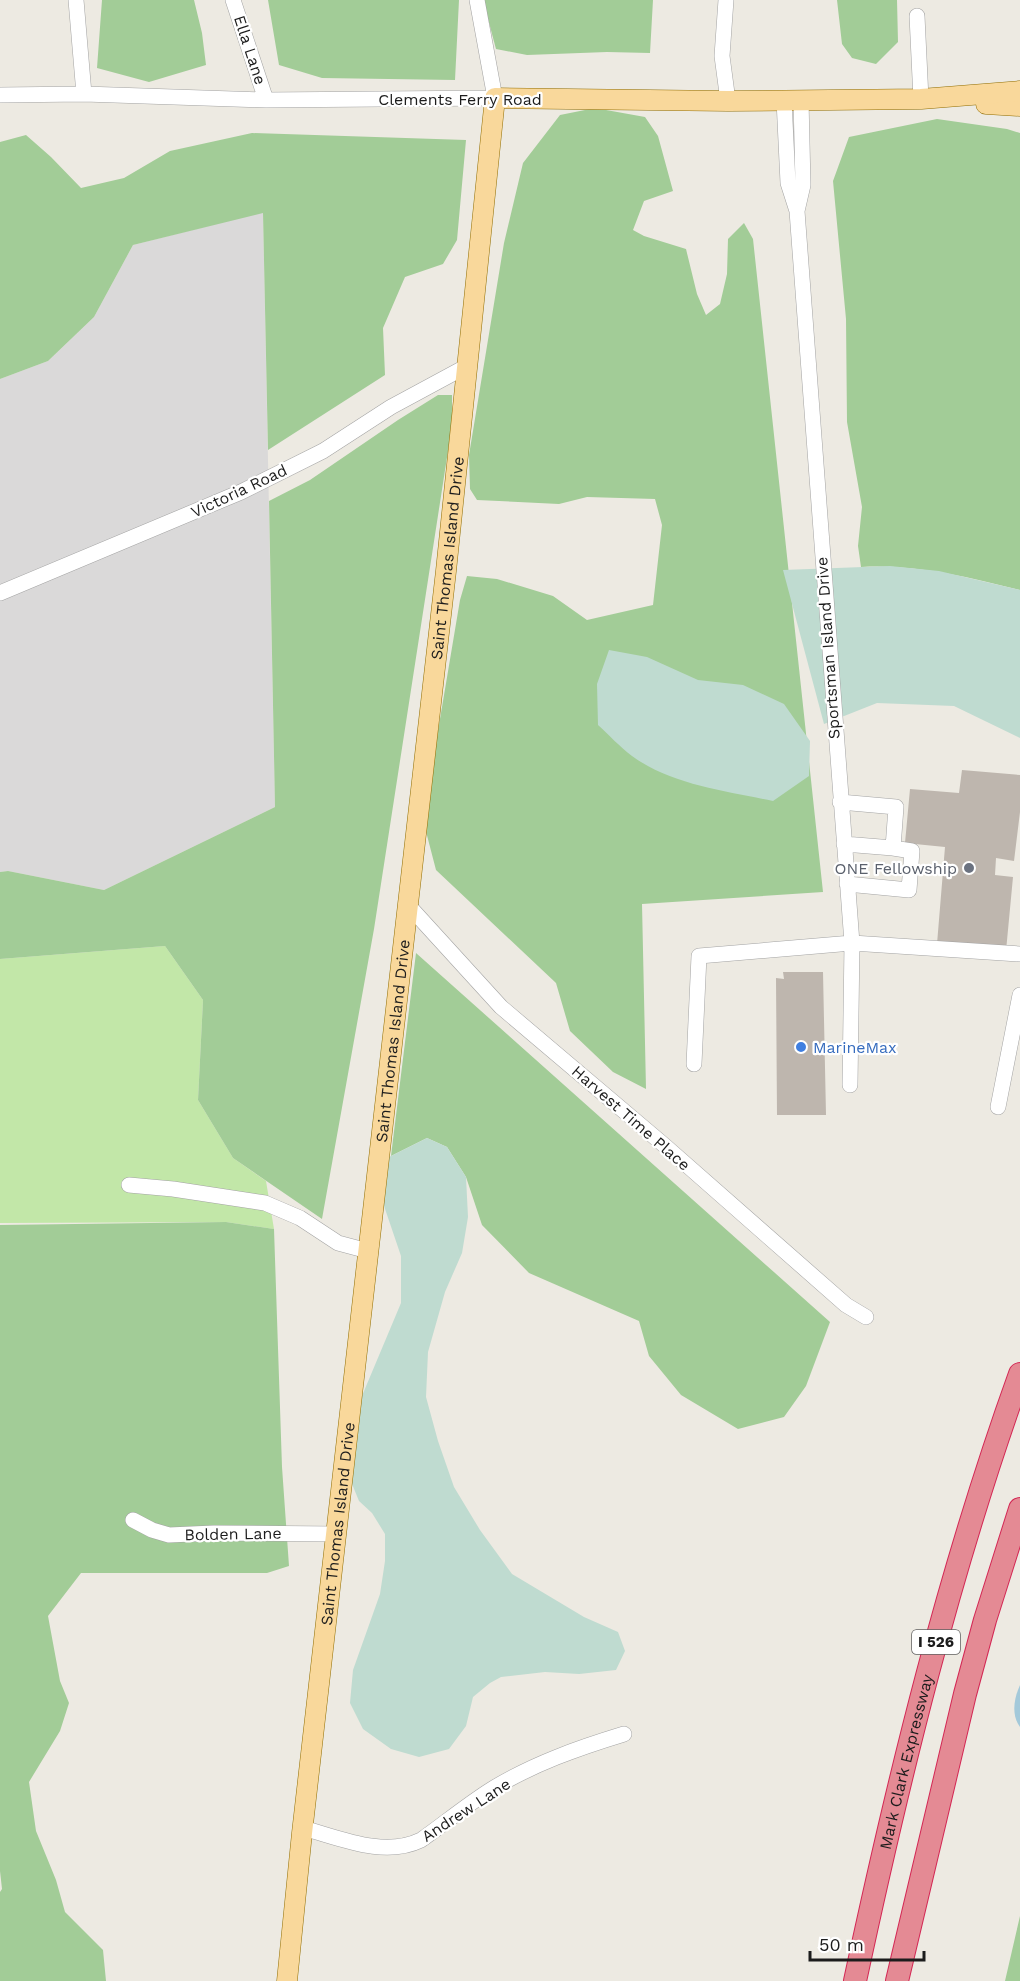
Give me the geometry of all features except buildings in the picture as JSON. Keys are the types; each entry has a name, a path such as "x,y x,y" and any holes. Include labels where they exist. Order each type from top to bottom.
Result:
{"highway":[{"name":"Mark Clark Expressway","path":"855,1981 940,1623 970,1523 1020,1374"},
{"name":"I 526","path":"897,1981 965,1694 985,1620 1020,1509"}],"main road":[{"name":"Clements Ferry Road","path":"495,98 728,101 921,99 1020,91"},
{"name":"Saint Thomas Island Drive","path":"287,1981 445,582 495,98"},
{"name":"Clements Ferry Road","path":"921,99 1020,106"}],"street":[{"path":"76,0 84,94"},
{"name":"Ella Lane","path":"233,0 266,100"},
{"path":"477,0 495,98"},
{"path":"726,0 722,56 728,101"},
{"path":"917,16 921,99"},
{"name":"Clements Ferry Road","path":"0,95 84,94 266,100 495,98"},
{"name":"Sportsman Island Drive","path":"792,100 803,185 797,211 852,943 850,1085"},
{"name":"Victoria Road","path":"0,593 241,492 323,451 391,407 467,366"},
{"path":"840,802 896,807 893,849"},
{"path":"844,844 912,851 909,890 847,884"},
{"name":"Harvest Time Place","path":"408,905 501,1007 664,1145 846,1305 866,1317"},
{"path":"694,1064 699,956 852,943 1020,954"},
{"path":"998,1107 1020,995"},
{"path":"129,1185 173,1189 265,1203 300,1218 338,1243 368,1251"},
{"name":"Bolden Lane","path":"134,1521 169,1535 336,1533"},
{"name":"Andrew Lane","path":"303,1828 371,1846 393,1848 411,1845 493,1789 565,1752 624,1734"}],"shaded area":[{"path":"263,212 275,807 104,890 8,871 0,872 0,379 48,361 94,317 133,245"}],"green space":[{"path":"102,0 194,0 202,33 206,65 149,82 97,68"},
{"path":"268,0 459,0 455,80 322,78 279,65"},
{"path":"483,0 653,0 650,53 527,55 496,49"},
{"path":"837,0 897,0 898,42 876,64 852,58 842,44"},
{"path":"595,108 645,117 658,136 673,191 644,201 633,230 644,236 686,249 697,294 706,315 720,304 727,274 728,239 744,223 753,239 823,892 642,904 646,1089 613,1072 570,1031 556,983 436,870 423,820 460,600 467,576 497,579 553,596 587,620 653,605 662,525 655,499 587,497 559,504 477,500 470,489 469,455 504,243 523,163 560,115"},
{"path":"937,119 1020,133 1020,590 961,576 922,570 861,567 858,546 862,507 847,422 846,319 833,181 849,137"},
{"path":"252,133 466,140 457,240 443,264 405,277 383,328 385,375 268,450 263,213 133,245 94,317 48,361 0,379 0,142 26,135 81,188 124,178 170,151"},
{"path":"438,395 452,395 452,425 374,929 322,1219 233,1158 198,1100 203,1000 165,946 0,959 0,872 8,871 104,890 275,807 269,501 310,480"},
{"path":"890,566 939,571 1020,590 1020,738 954,706 877,703 824,724 783,570"},
{"path":"609,650 647,657 698,680 743,685 784,704 810,741 809,776 773,801 700,786 664,774 632,756 598,725 597,684"},
{"path":"165,946 203,1000 198,1100 233,1158 266,1181 274,1229 226,1222 0,1223 0,959"},
{"path":"416,953 830,1322 806,1386 784,1417 738,1429 681,1395 649,1356 639,1321 529,1273 482,1225 466,1177 447,1147 427,1138 391,1156"},
{"path":"427,1138 447,1147 466,1177 468,1217 462,1253 445,1292 428,1352 426,1397 454,1487 480,1530 512,1574 584,1617 618,1632 625,1651 616,1670 579,1674 545,1672 501,1677 473,1697 466,1726 449,1749 419,1757 391,1749 363,1729 350,1703 353,1670 380,1594 385,1561 385,1534 372,1513 359,1501 350,1479 359,1403 401,1303 401,1256 382,1200 385,1159"},
{"path":"226,1222 274,1229 282,1467 289,1566 267,1573 81,1573 48,1616 60,1681 69,1703 60,1731 29,1782 36,1831 56,1880 65,1912 103,1950 106,1981 0,1981 0,1892 2,1889 0,1871 0,1225"},
{"path":"1020,1916 1020,1981 1005,1981"}],"water":[{"path":"1020,1685 1020,1727 1015,1717 1014,1706"}],"place":[{"name":"ONE Fellowship","path":"969,868"},
{"name":"MarineMax","path":"801,1047"}]}
